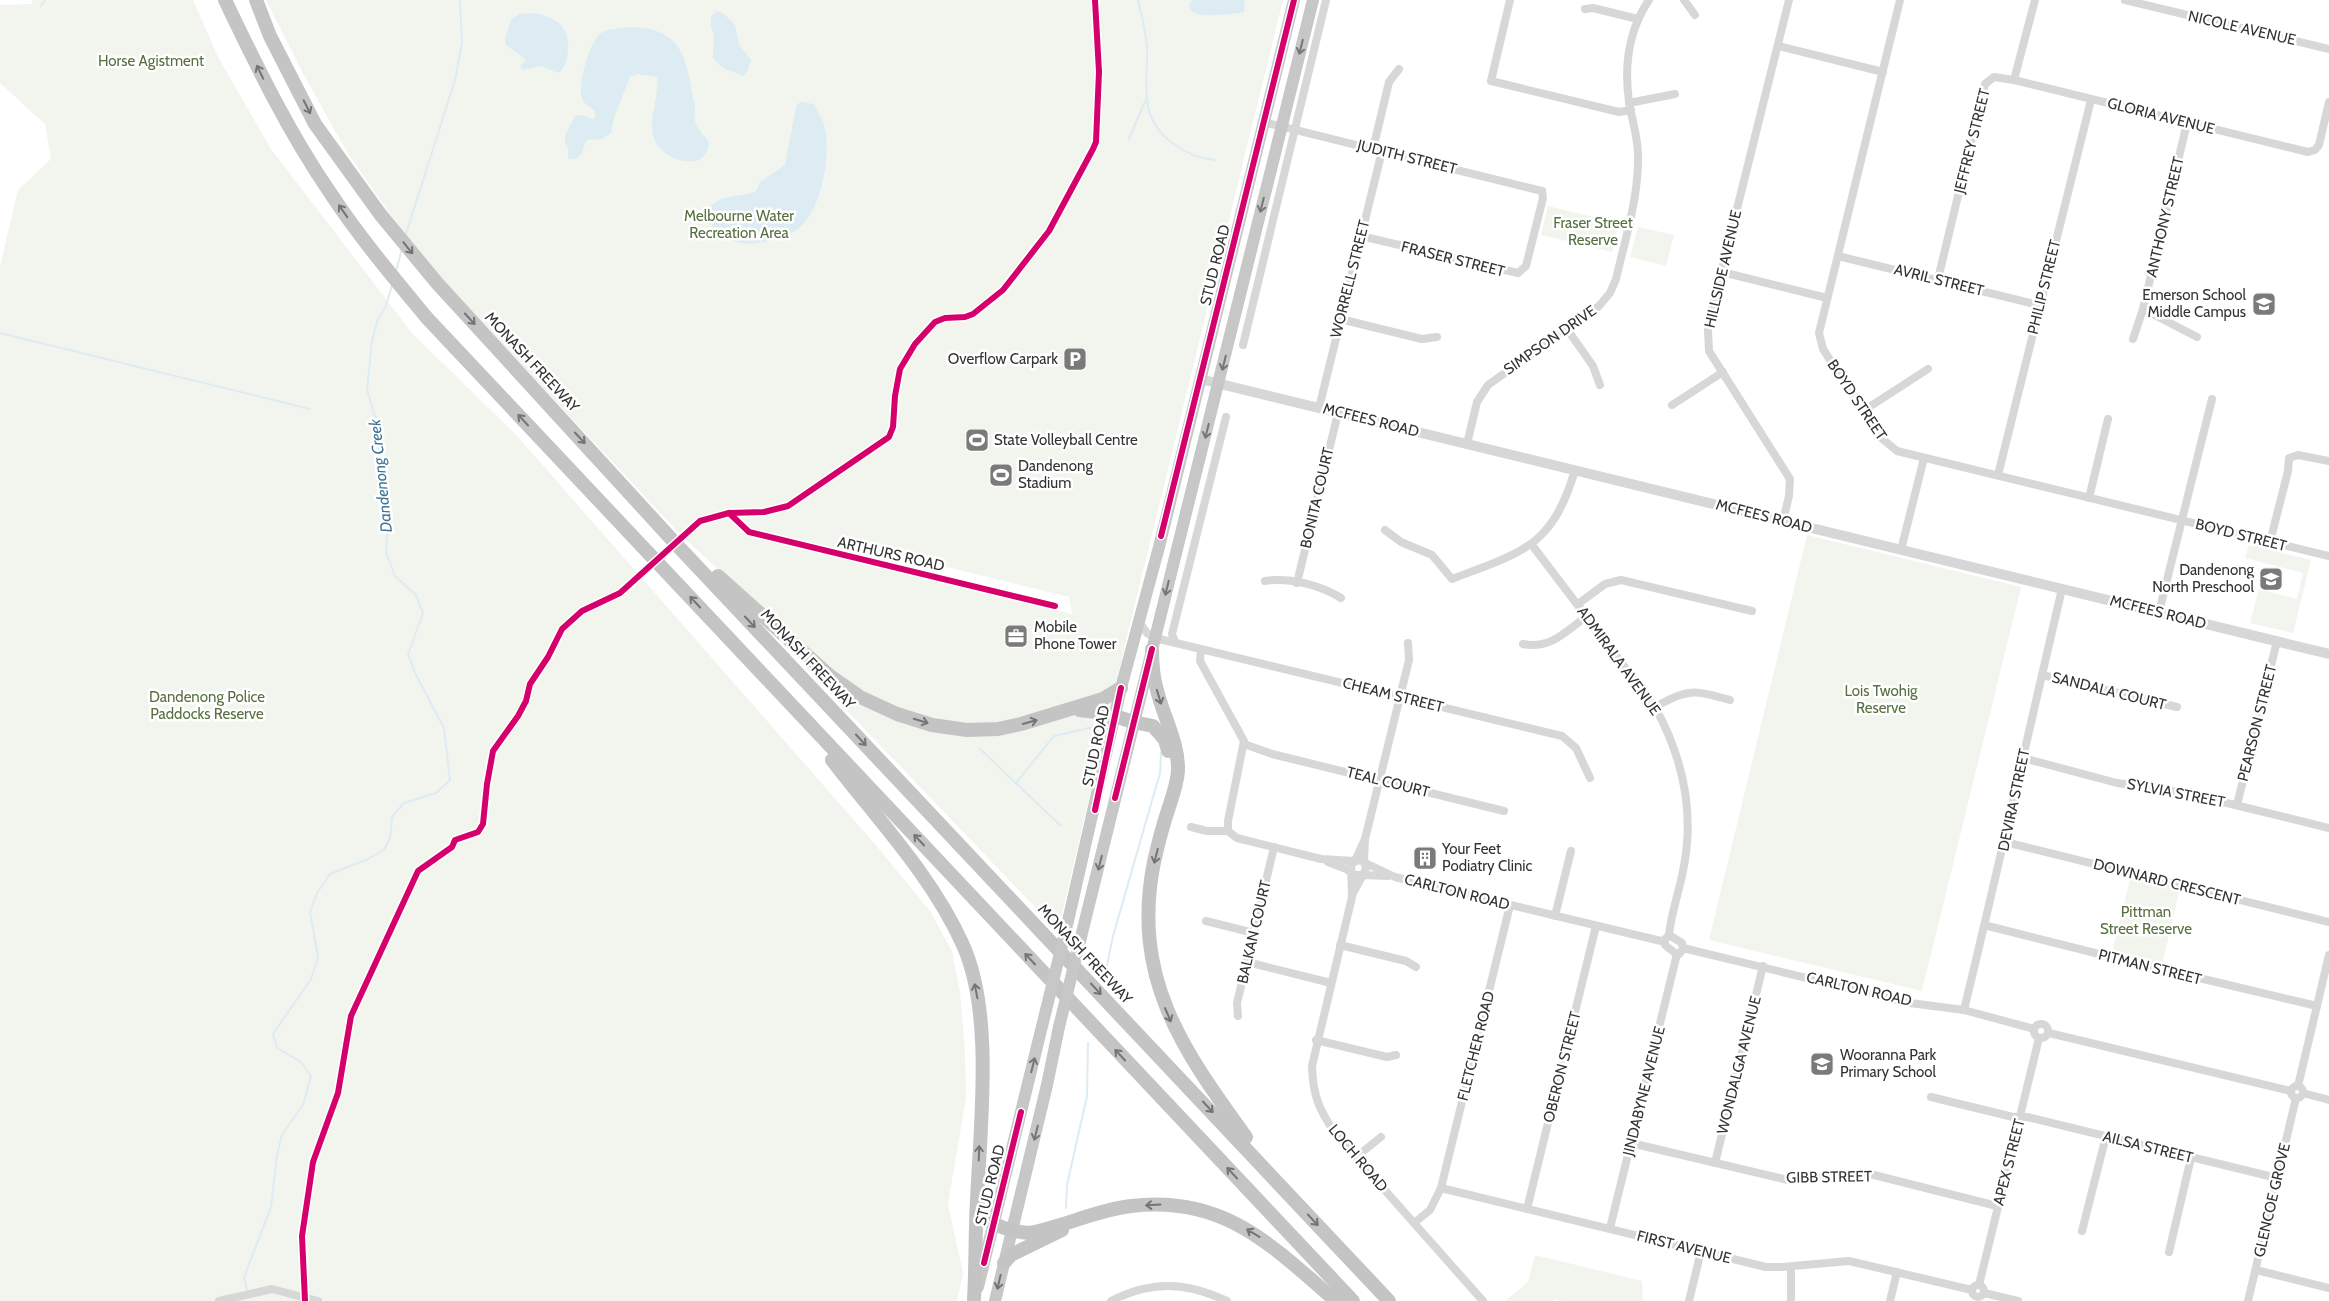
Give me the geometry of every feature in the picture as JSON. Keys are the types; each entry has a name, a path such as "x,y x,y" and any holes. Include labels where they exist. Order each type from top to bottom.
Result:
{"highway":[{"path":"225,0 272,96 330,194 371,251 427,318 1353,1301"},
{"name":"MONASH FREEWAY","path":"256,0 270,36 315,124 380,214 437,283 639,502 1389,1301"},
{"name":"STUD ROAD","path":"974,1300 1095,810 1138,621 1294,0"},
{"name":"STUD ROAD","path":"995,1301 1133,722 1219,384 1313,0"},
{"path":"639,502 752,607 830,676 860,697 897,714 932,725 967,730 998,729 1086,709 1153,726 1165,740 1171,762 1168,808"},
{"path":"1155,637 1156,689 1176,750 1178,770 1175,790 1168,808 1154,864 1149,932 1155,974 1162,1001 1170,1021 1209,1087 1280,1184"},
{"path":"1062,713 1103,699 1122,688"},
{"path":"788,701 909,857 943,906 964,947 974,978 981,1013 980,1144 974,1300"},
{"path":"977,1202 982,1215 994,1223 1012,1230 1028,1233 1130,1206 1172,1204 1201,1209 1233,1221 1269,1243 1336,1301"},
{"path":"1004,1263 1011,1255 1068,1227 1074,1220"}],"street":[{"path":"1242,345 1326,0"},
{"path":"1510,0 1491,81 1619,112 1675,94"},
{"name":"SIMPSON DRIVE","path":"1468,444 1477,402 1488,385 1599,306 1610,294 1616,279 1637,188 1639,156 1630,107 1626,68 1629,46 1638,19 1649,0"},
{"path":"1684,0 1695,15"},
{"name":"HILLSIDE AVENUE","path":"1783,521 1789,496 1790,479 1710,351 1707,341 1708,330 1789,0"},
{"name":"BOYD STREET","path":"1900,0 1819,329 1819,340 1823,349 1886,444 1897,451 1924,458 2329,556"},
{"path":"2014,80 2035,0"},
{"name":"NICOLE AVENUE","path":"2125,0 2329,49"},
{"path":"1585,10 1593,8 1638,19"},
{"path":"1778,46 1883,72"},
{"path":"1373,149 1389,82 1399,69"},
{"name":"JEFFREY STREET","path":"1938,280 1985,84 1994,77 2014,80"},
{"name":"GLORIA AVENUE","path":"2014,80 2308,152 2315,150 2319,145 2329,102"},
{"name":"PHILIP STREET","path":"1998,475 2091,100"},
{"name":"JUDITH STREET","path":"1263,122 1542,190"},
{"name":"ANTHONY STREET","path":"2133,339 2137,332 2143,309 2187,123"},
{"name":"WORRELL STREET","path":"1318,408 1382,151"},
{"path":"1542,190 1549,185"},
{"name":"FRASER STREET","path":"1360,236 1518,273 1526,266 1543,198 1542,190"},
{"name":"AVRIL STREET","path":"1838,256 2039,305"},
{"path":"1722,272 1827,298"},
{"path":"2143,309 2197,337"},
{"path":"1340,319 1422,339 1436,337"},
{"path":"1567,329 1593,366 1600,385"},
{"path":"1863,411 1928,369"},
{"path":"1672,405 1723,372"},
{"name":"MCFEES ROAD","path":"1200,379 2329,654"},
{"path":"2159,612 2212,399"},
{"name":"BONITA COURT","path":"1297,583 1338,413"},
{"path":"1175,642 1172,634 1226,417"},
{"path":"2089,498 2108,419"},
{"path":"2270,542 2290,456 2298,455 2329,462"},
{"path":"1901,550 1924,458"},
{"path":"1385,530 1401,542 1432,554 1452,579 1511,556 1532,545 1555,521 1561,510 1575,470"},
{"name":"ADMIRALA AVENUE","path":"1532,545 1655,707 1677,756 1687,803 1686,857 1667,938"},
{"path":"1265,581 1282,580 1297,583 1329,591 1341,598"},
{"path":"1578,604 1604,584 1622,580 1752,611"},
{"name":"DEVIRA STREET","path":"1964,1010 2005,842 2062,589"},
{"path":"1523,644 1534,646 1548,644 1586,616"},
{"name":"CHEAM STREET","path":"1138,621 1147,633 1155,637 1562,736 1576,748 1590,778"},
{"name":"CHEAM STREET","path":"1155,637 1175,642"},
{"name":"PEARSON STREET","path":"2237,805 2277,641"},
{"path":"1352,872 1351,864 1355,861 1365,839 1380,781 1409,660 1408,643"},
{"path":"1204,650 1203,666 1243,738 1243,747 1228,821 1228,831"},
{"name":"SANDALA COURT","path":"2042,674 2177,707"},
{"path":"1655,707 1675,696 1689,692 1702,693 1730,700"},
{"name":"TEAL COURT","path":"1243,747 1504,811"},
{"name":"SYLVIA STREET","path":"2023,758 2117,783 2186,793 2329,828"},
{"path":"1191,827 1207,832 1228,831 1237,838 1321,859 1358,876 1362,875 1366,868 1365,839"},
{"name":"DOWNARD CRESCENT","path":"2005,842 2329,922"},
{"name":"BALKAN COURT","path":"1238,1016 1237,1003 1274,847"},
{"path":"1555,916 1571,851"},
{"path":"1321,859 1362,861 1365,864"},
{"name":"CARLTON ROAD","path":"1365,864 1395,877 1596,926 1667,938"},
{"name":"LOCH ROAD","path":"1352,872 1352,897"},
{"name":"CARLTON ROAD","path":"1362,875 1395,877"},
{"name":"LOCH ROAD","path":"1362,875 1352,897 1316,1040 1312,1066 1313,1086 1319,1109 1336,1135 1483,1301"},
{"name":"FLETCHER ROAD","path":"1441,1188 1510,905"},
{"path":"1206,921 1254,932"},
{"name":"PITMAN STREET","path":"1984,924 2115,958 2316,1006"},
{"name":"OBERON STREET","path":"1527,1209 1596,926"},
{"path":"1667,938 1680,941 1683,948 1681,952 1677,954 1667,947 1667,938"},
{"path":"1340,945 1406,961 1416,967"},
{"name":"CARLTON ROAD","path":"1683,948 1910,1003 1964,1010 2034,1029"},
{"name":"JINDABYNE AVENUE","path":"1610,1228 1677,954"},
{"path":"2298,1086 2329,955"},
{"path":"1248,962 1331,983"},
{"name":"WONDALGA AVENUE","path":"1715,1163 1763,966"},
{"path":"2042,1024 2047,1026 2049,1033 2046,1037 2039,1038 2035,1035 2034,1029 2037,1025 2042,1024"},
{"path":"2049,1033 2291,1091"},
{"name":"APEX STREET","path":"1975,1287 2039,1038"},
{"path":"1316,1040 1387,1057 1396,1055"},
{"path":"2291,1091 2294,1086 2298,1086"},
{"path":"2298,1086 2303,1089 2303,1093"},
{"path":"2291,1091 2292,1096 2296,1098 2301,1097 2303,1093"},
{"path":"2303,1093 2329,1100"},
{"name":"AILSA STREET","path":"1931,1097 2027,1117 2277,1178"},
{"name":"GLENCOE GROVE","path":"2248,1301 2296,1098"},
{"path":"2082,1231 2106,1136"},
{"path":"1356,1157 1381,1137"},
{"name":"GIBB STREET","path":"1631,1143 1788,1180 1870,1174 1997,1206"},
{"path":"2169,1252 2191,1158"},
{"path":"1414,1223 1430,1210 1441,1188"},
{"name":"FIRST AVENUE","path":"1441,1188 1766,1267 1849,1261 1975,1287"},
{"path":"1689,1301 1701,1251"},
{"path":"1791,1266 1791,1301"},
{"path":"2256,1270 2329,1288"},
{"path":"1890,1301 1897,1272"},
{"path":"1111,1301 1128,1292 1157,1286 1184,1286 1208,1292 1228,1301"},
{"path":"1975,1287 1972,1294 1979,1297 2018,1301"},
{"path":"219,1301 267,1290 287,1292 318,1301"},
{"path":"1205,1301 1208,1292"}],"green space":[{"path":"32,0 193,0 218,57 271,149 412,333 519,438 874,843 930,911 952,951 960,992 965,1051 966,1098 948,1204 963,1273 957,1301 0,1301 0,267 18,190 51,159 45,124 0,83 0,5 32,4"},
{"name":"Melbourne Water Recreation Area","path":"266,0 1283,0 1129,628 1058,931 806,668 805,644 754,602 680,534 439,277 390,214 347,152 305,77","holes":["878,550 1069,597 1072,614 873,564"]},
{"name":"Fraser Street Reserve","path":"1548,206 1619,223 1612,252 1541,235"},
{"name":"Fraser Street Reserve","path":"1638,227 1674,235 1666,266 1630,257"},
{"name":"Lois Twohig Reserve","path":"1807,535 2021,587 1922,991 1709,940"},
{"path":"2249,545 2311,560 2293,633 2250,623 2259,589 2297,599 2303,573 2245,558"},
{"name":"Pittman Street Reserve","path":"2131,876 2180,888 2162,965 2112,952"},
{"path":"1535,1255 1642,1281 1643,1301 1561,1301 1557,1299 1551,1301 1505,1301 1528,1282"}],"shaded area":[{"path":"1192,0 1245,0 1244,12 1216,15 1194,13 1190,10 1189,5"},
{"path":"717,11 723,13 735,25 739,45 751,60 744,76 723,68 713,58 714,35 711,28 711,16"},
{"path":"531,13 548,17 561,25 565,31 568,38 567,57 564,66 558,73 542,66 523,70 520,66 525,62 525,59 506,45 505,39 511,20 519,14"},
{"path":"627,27 645,28 660,32 678,47 688,71 695,104 695,121 709,143 707,152 701,158 694,161 686,161 677,159 661,150 656,143 652,127 657,94 657,77 637,74 630,77 614,118 611,133 602,139 587,140 581,154 577,158 568,159 565,135 575,116 582,115 593,119 595,117 595,111 584,102 581,92 583,74 593,44 604,31"},
{"path":"800,102 814,104 823,122 826,136 826,165 819,195 813,209 798,229 789,234 753,244 730,240 712,226 707,219 710,206 723,198 752,193 757,190 760,182 785,165 796,107"}],"waterway":[{"path":"41,6 45,0"},
{"name":"Dandenong Creek","path":"405,237 455,80 462,43 460,0"},
{"path":"1138,0 1147,45 1146,91 1151,117 1164,136 1183,150 1193,155 1215,160"},
{"path":"1129,139 1147,97"},
{"name":"Dandenong Creek","path":"396,271 402,249"},
{"name":"Dandenong Creek","path":"247,1291 244,1277 271,1207 277,1155 282,1135 303,1105 311,1076 301,1062 277,1048 273,1034 311,979 318,957 310,912 317,893 330,874 368,859 384,850 390,838 392,817 404,803 436,793 450,780 444,728 415,673 408,654 423,613 416,595 395,576 386,552 388,522 380,466 377,423 367,390 372,341 378,319 386,306 392,285"},
{"path":"0,333 310,409"},
{"path":"1016,783 1054,736 1093,727"},
{"path":"979,748 1061,826"},
{"path":"1105,975 1113,936 1160,773 1161,753"},
{"path":"1066,1208 1067,1185 1087,1096 1088,1043"}],"cycle path":[{"path":"305,1301 302,1236 313,1162 338,1093 351,1016 418,871 452,847 455,840 478,832 483,824 493,751 518,716 526,701 530,684 548,657 562,629 582,611 620,593 700,521 729,513 764,512 788,506 889,437 893,427 895,396 900,369 915,344 935,322 945,318 965,317 973,314 1003,290 1049,231 1093,149 1096,142 1099,72 1095,0"},
{"path":"1161,536 1294,0"},
{"name":"ARTHURS ROAD","path":"729,513 749,532 1055,606"},
{"path":"1115,798 1152,649"},
{"path":"1095,810 1121,688"},
{"path":"984,1263 1021,1112"}],"place":[{"name":"Emerson School Middle Campus","path":"2264,304"},
{"name":"Overflow Carpark","path":"1075,359"},
{"name":"State Volleyball Centre","path":"977,440"},
{"name":"Dandenong Stadium","path":"1001,475"},
{"name":"Dandenong North Preschool","path":"2271,579"},
{"name":"Mobile Phone Tower","path":"1016,636"},
{"name":"Your Feet Podiatry Clinic","path":"1425,858"},
{"name":"Wooranna Park Primary School","path":"1822,1064"}],"park label":[{"name":"Horse Agistment","path":"151,61"},
{"name":"Dandenong Police Paddocks Reserve","path":"207,706"}]}
